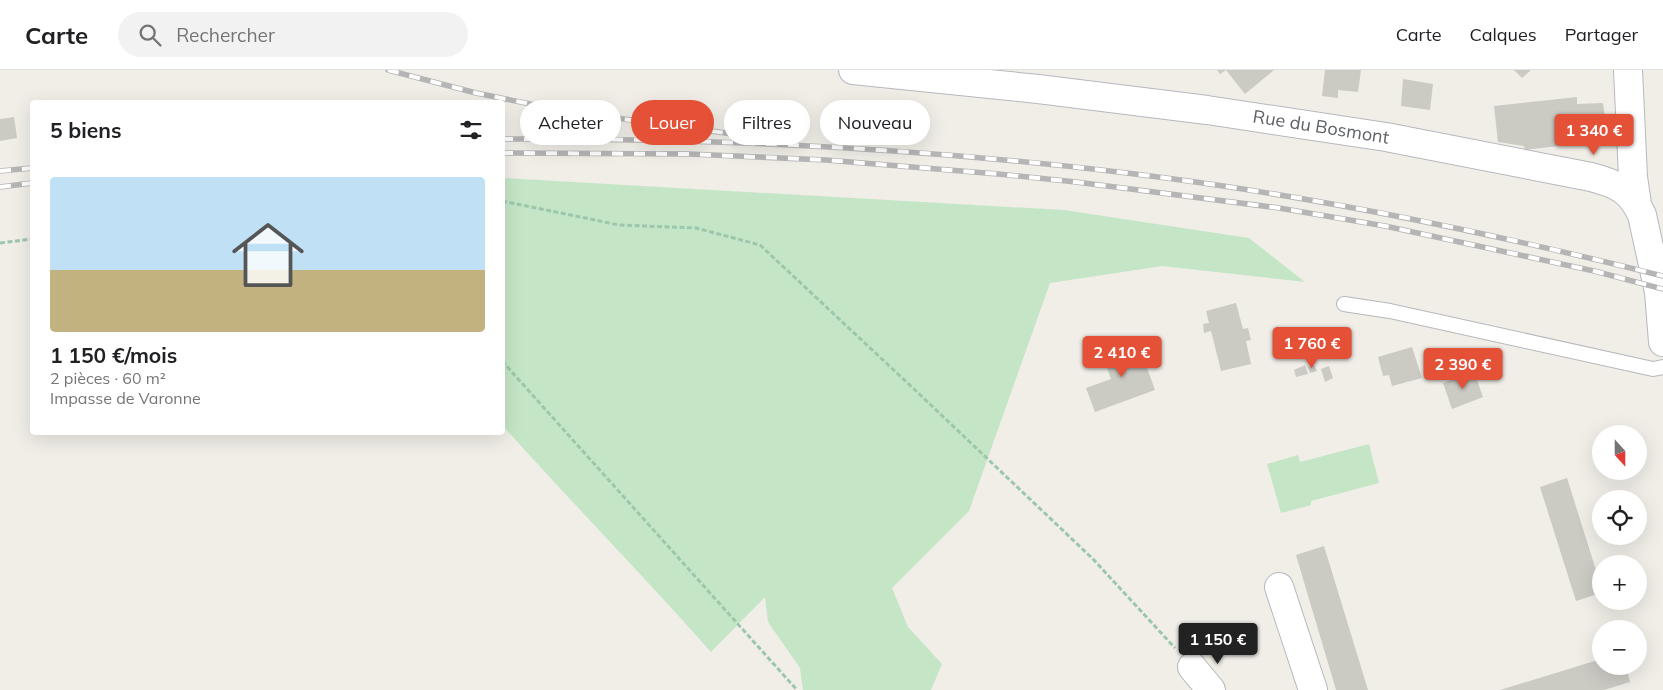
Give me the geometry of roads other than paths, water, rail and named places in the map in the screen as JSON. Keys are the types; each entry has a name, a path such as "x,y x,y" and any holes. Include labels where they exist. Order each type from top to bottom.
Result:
{"street":[{"name":"Rue du Bosmont","path":"853,70 1038,88 1207,110 1386,137 1591,177 1620,186 1637,204 1646,230 1659,292 1663,342"},
{"path":"1628,70 1633,177 1637,204"},
{"path":"1279,587 1313,690"},
{"path":"1192,667 1211,690"}],"lane":[{"path":"1344,304 1400,313 1653,369 1663,368"}],"railway":[{"path":"388,70 476,93 565,111 724,133"},
{"path":"505,139 752,143 835,147 1083,168 1229,187 1354,208 1540,246 1663,276"},
{"path":"505,153 689,154 826,160 1076,182 1279,208 1385,226 1594,271 1663,289"},
{"path":"0,171 30,168"},
{"path":"0,187 30,183"}]}
